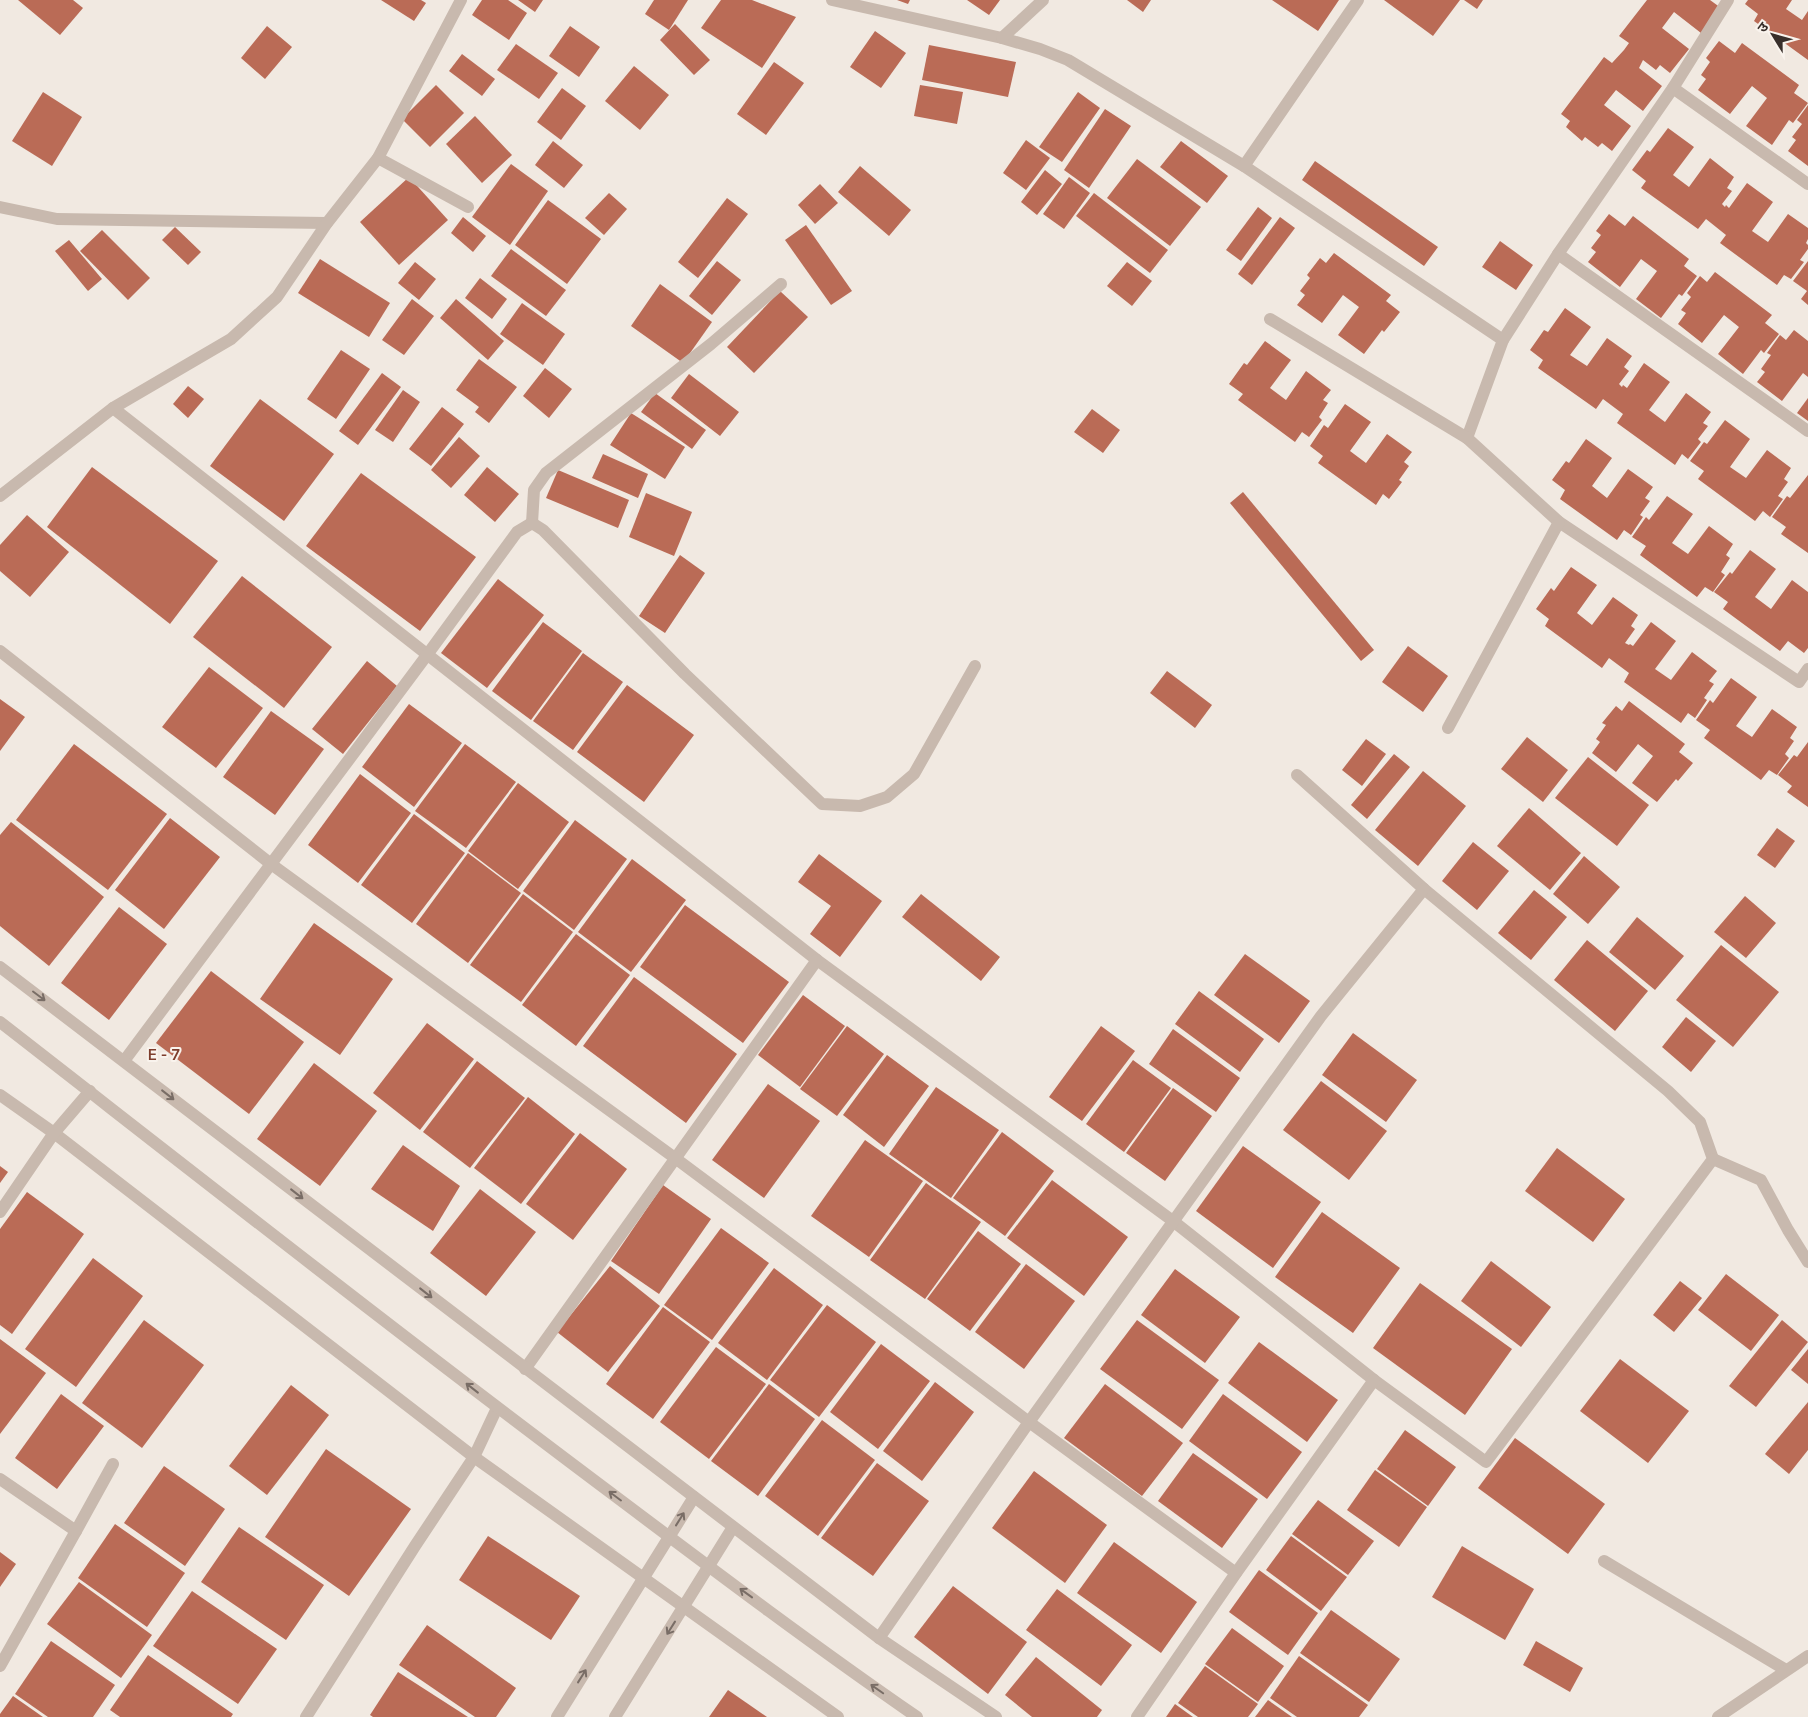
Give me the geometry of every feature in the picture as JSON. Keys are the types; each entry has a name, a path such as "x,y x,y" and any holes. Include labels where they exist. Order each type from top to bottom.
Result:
{"street":[{"path":"0,496 113,408 231,339 277,297 327,223 378,158 461,0"},
{"path":"832,0 1002,38 1040,48 1068,60 1244,166 1503,340"},
{"path":"1002,38 1043,0"},
{"path":"1244,166 1358,0"},
{"path":"1467,438 1503,340 1558,254 1673,88 1728,0"},
{"path":"1673,88 1808,184"},
{"path":"378,158 468,207"},
{"path":"0,207 57,219 327,223"},
{"path":"1558,254 1808,431"},
{"path":"532,523 534,490 546,473 711,344 781,284"},
{"path":"1270,319 1467,438 1559,522 1799,682 1808,669"},
{"path":"113,408 817,960 1173,1221 1374,1380 1486,1462 1713,1159"},
{"path":"1448,728 1559,522"},
{"path":"124,1061 517,532 532,523"},
{"path":"532,523 544,530 685,674 822,804 860,806 887,796 914,774 975,666"},
{"path":"0,651 271,864 674,1158 1236,1573"},
{"path":"1297,775 1424,889 1668,1091 1700,1122 1713,1159 1761,1180 1808,1262"},
{"path":"880,1638 1029,1422 1321,1016 1424,889"},
{"path":"525,1369 817,960"},
{"path":"0,967 880,1638 996,1717"},
{"path":"0,1022 497,1408 669,1537 917,1717"},
{"path":"0,1212 54,1134 90,1092"},
{"path":"0,1095 54,1134 474,1457 838,1717"},
{"path":"1137,1717 1236,1573 1374,1380"},
{"path":"306,1717 474,1457 497,1408"},
{"path":"0,1666 113,1464"},
{"path":"0,1479 76,1531"},
{"path":"557,1717 694,1497"},
{"path":"615,1717 733,1527"},
{"path":"1604,1561 1786,1670"},
{"path":"1718,1717 1808,1656"}],"building":[{"path":"18,0 73,0 83,8 60,35"},
{"path":"381,0 421,0 426,3 414,21"},
{"path":"482,0 508,0 527,13 509,40 472,15"},
{"path":"518,0 543,0 535,12"},
{"path":"654,0 688,0 669,30 645,14"},
{"path":"721,0 752,0 796,17 762,68 701,28"},
{"path":"897,0 910,0 908,4"},
{"path":"967,0 1000,0 989,15"},
{"path":"1127,0 1151,0 1143,12"},
{"path":"1272,0 1339,0 1318,31"},
{"path":"1384,0 1460,0 1433,36"},
{"path":"1464,0 1483,0 1477,9"},
{"path":"1647,0 1710,0 1721,8 1701,33 1674,12 1662,28 1689,49 1670,73 1660,65 1656,70 1643,60 1639,68 1662,86 1643,111 1616,90 1604,105 1631,126 1612,151 1602,143 1598,147 1585,137 1582,141 1566,127 1570,121 1561,114 1604,57 1612,63 1624,50 1629,43 1619,36"},
{"path":"1748,0 1792,0 1786,9 1802,20 1808,11 1808,60 1754,21 1758,14 1745,4"},
{"path":"675,24 710,60 694,75 660,40"},
{"path":"267,26 292,47 265,79 241,58"},
{"path":"570,26 600,47 579,77 549,56"},
{"path":"875,31 906,53 881,88 850,67"},
{"path":"1719,41 1735,53 1742,43 1799,85 1794,93 1808,103 1793,123 1789,120 1772,145 1746,126 1767,98 1752,86 1730,114 1698,90 1706,79 1701,75 1710,62 1706,58"},
{"path":"516,44 558,73 539,99 497,70"},
{"path":"929,45 1016,62 1008,97 922,80"},
{"path":"462,54 495,79 482,96 449,71"},
{"path":"774,62 804,83 766,135 737,114"},
{"path":"634,66 669,95 640,130 605,101"},
{"path":"436,85 464,113 430,147 402,119"},
{"path":"920,85 963,92 957,124 914,116"},
{"path":"562,88 586,106 561,140 537,122"},
{"path":"43,92 82,117 52,166 12,141"},
{"path":"1078,92 1100,108 1062,162 1039,147"},
{"path":"1808,105 1808,166 1788,151 1796,140 1792,137 1802,124 1797,120"},
{"path":"1105,109 1131,126 1089,188 1064,170"},
{"path":"475,116 512,155 482,183 446,144"},
{"path":"1668,128 1694,147 1673,175 1689,187 1710,158 1734,177 1727,188 1732,191 1722,204 1725,207 1726,205 1729,208 1747,183 1773,202 1752,231 1768,242 1788,214 1808,228 1806,243 1808,249 1800,260 1804,262 1791,279 1784,275 1777,285 1720,243 1726,235 1706,219 1698,229 1641,188 1646,181 1632,170 1647,150 1650,152"},
{"path":"1026,140 1050,158 1026,190 1003,173"},
{"path":"553,141 583,165 564,188 535,165"},
{"path":"1181,141 1228,176 1207,203 1160,167"},
{"path":"1137,159 1201,207 1170,246 1107,198"},
{"path":"1315,161 1438,247 1424,266 1302,180"},
{"path":"511,164 548,191 510,245 472,217"},
{"path":"860,166 911,210 889,236 838,192"},
{"path":"1045,170 1062,184 1037,215 1021,202"},
{"path":"409,177 448,220 399,265 360,222"},
{"path":"1069,177 1090,193 1064,229 1043,214"},
{"path":"820,184 838,203 815,224 798,205"},
{"path":"609,193 627,209 604,235 585,218"},
{"path":"1094,193 1168,250 1150,273 1076,216"},
{"path":"727,198 748,214 698,278 678,262"},
{"path":"548,200 601,239 567,284 515,245"},
{"path":"1258,207 1272,218 1241,261 1226,250"},
{"path":"1609,214 1625,226 1633,216 1689,259 1684,266 1697,276 1682,296 1679,294 1661,318 1636,299 1657,271 1641,259 1620,287 1588,262 1596,252 1591,248 1601,235 1596,231"},
{"path":"463,217 486,236 473,252 451,233"},
{"path":"1280,217 1295,228 1252,285 1238,274"},
{"path":"806,225 852,291 831,305 785,240"},
{"path":"175,227 201,252 188,265 162,240"},
{"path":"102,230 150,278 128,300 80,251"},
{"path":"69,240 102,279 88,291 55,251"},
{"path":"1500,241 1533,265 1516,290 1482,267"},
{"path":"511,249 566,290 546,316 491,276"},
{"path":"1334,253 1391,295 1386,301 1400,312 1384,332 1382,330 1364,354 1338,335 1359,307 1343,295 1322,323 1297,305 1305,295 1300,291 1310,278 1307,275 1320,258 1326,263"},
{"path":"320,259 390,303 369,337 298,293"},
{"path":"717,261 741,280 712,315 689,296"},
{"path":"1808,261 1808,305 1801,299 1807,291 1793,281"},
{"path":"415,262 436,279 419,300 398,283"},
{"path":"1127,262 1152,281 1132,306 1107,286"},
{"path":"1715,272 1772,315 1765,323 1779,334 1764,353 1761,350 1743,374 1718,354 1739,327 1724,315 1702,343 1678,324 1686,313 1681,310 1691,297 1687,293 1700,276 1707,282"},
{"path":"480,278 507,299 492,319 465,298"},
{"path":"660,284 712,322 683,363 631,326"},
{"path":"780,291 808,317 754,373 727,347"},
{"path":"412,299 434,316 404,355 382,340"},
{"path":"456,299 504,341 488,360 440,318"},
{"path":"522,303 565,334 543,365 500,334"},
{"path":"1565,308 1591,327 1570,355 1587,366 1607,338 1632,356 1624,367 1629,371 1619,384 1622,387 1623,385 1627,388 1644,363 1670,382 1649,410 1665,422 1686,393 1711,412 1703,423 1708,426 1698,439 1701,442 1688,459 1682,454 1675,465 1617,423 1623,414 1603,399 1596,409 1538,368 1543,360 1530,350 1544,330 1548,332"},
{"path":"1794,330 1808,341 1808,377 1803,373 1782,401 1757,382 1765,372 1761,369 1771,355 1767,353 1780,335 1786,340"},
{"path":"1265,341 1291,360 1270,388 1286,400 1306,371 1331,390 1323,400 1328,403 1319,417 1322,420 1309,437 1302,432 1295,442 1238,400 1243,394 1229,384 1244,363 1247,365"},
{"path":"341,350 370,369 336,419 307,399"},
{"path":"479,359 517,387 489,423 475,412 479,407 456,390"},
{"path":"545,368 572,389 549,418 523,396"},
{"path":"382,373 401,387 358,445 339,431"},
{"path":"689,374 739,412 720,436 671,398"},
{"path":"188,386 204,399 188,418 173,404"},
{"path":"403,390 420,402 393,442 375,430"},
{"path":"655,393 706,430 692,449 641,412"},
{"path":"1808,398 1808,421 1797,413"},
{"path":"260,399 334,454 284,521 210,466"},
{"path":"1345,404 1371,422 1350,451 1366,463 1387,434 1412,452 1404,462 1409,466 1399,480 1402,482 1389,499 1383,494 1376,505 1318,463 1323,456 1310,446 1324,425 1328,428"},
{"path":"442,407 464,424 431,466 409,449"},
{"path":"1092,409 1120,430 1103,453 1074,432"},
{"path":"631,413 685,447 665,479 610,445"},
{"path":"1725,420 1750,439 1730,467 1746,478 1767,450 1791,468 1784,479 1788,482 1778,496 1783,499 1770,517 1763,511 1755,521 1698,479 1704,471 1690,461 1704,442 1707,444"},
{"path":"459,437 480,456 451,488 431,470"},
{"path":"1586,439 1612,458 1592,486 1607,498 1628,469 1653,487 1645,498 1650,501 1640,515 1643,517 1631,535 1624,530 1617,540 1560,499 1565,490 1552,480 1566,461 1569,463"},
{"path":"603,454 648,474 638,498 592,478"},
{"path":"92,467 218,561 170,624 47,527"},
{"path":"487,467 519,494 495,522 464,495"},
{"path":"558,470 629,500 618,528 546,498"},
{"path":"361,473 476,557 420,631 306,546"},
{"path":"1808,475 1808,553 1781,534 1786,527 1772,517 1787,496 1790,498"},
{"path":"1243,492 1374,650 1361,661 1230,503"},
{"path":"646,493 692,512 674,556 629,537"},
{"path":"1667,496 1693,514 1672,543 1688,554 1709,526 1733,544 1726,555 1730,558 1721,572 1725,575 1713,592 1705,587 1697,597 1640,555 1646,546 1632,537 1646,517 1649,520"},
{"path":"27,515 69,552 30,597 0,571 0,545"},
{"path":"1750,550 1776,569 1755,597 1771,609 1792,580 1808,592 1808,648 1804,653 1788,641 1780,651 1723,609 1728,602 1714,592 1730,572 1732,574"},
{"path":"680,555 705,573 665,633 639,616"},
{"path":"1571,567 1597,585 1577,613 1592,625 1613,597 1638,615 1631,626 1635,629 1625,643 1633,646 1651,622 1676,641 1655,669 1671,680 1692,652 1717,671 1709,681 1714,684 1704,698 1707,700 1695,718 1688,713 1681,723 1624,682 1629,673 1609,658 1602,668 1545,626 1549,619 1536,609 1551,588 1554,591"},
{"path":"242,576 332,647 284,708 193,637"},
{"path":"498,579 544,615 487,688 441,653"},
{"path":"543,622 582,651 531,720 492,691"},
{"path":"1408,646 1448,676 1423,712 1382,682"},
{"path":"583,653 623,682 573,750 533,721"},
{"path":"367,661 397,686 343,754 312,729"},
{"path":"209,667 263,708 216,768 162,727"},
{"path":"1167,671 1212,705 1195,728 1150,693"},
{"path":"1731,678 1757,697 1736,726 1752,737 1772,709 1797,727 1790,738 1794,741 1785,754 1789,758 1777,775 1769,770 1761,780 1704,738 1710,730 1696,720 1710,700 1713,703"},
{"path":"627,685 694,735 644,802 577,752"},
{"path":"0,699 25,717 0,751"},
{"path":"1629,701 1685,744 1679,752 1693,763 1678,781 1676,779 1657,802 1632,783 1653,756 1638,744 1616,772 1592,753 1600,742 1596,739 1606,725 1602,723 1616,706 1622,711"},
{"path":"409,704 462,743 414,807 362,767"},
{"path":"271,711 324,749 275,815 223,777"},
{"path":"1527,737 1568,770 1543,802 1501,769"},
{"path":"1366,739 1386,754 1362,786 1342,770"},
{"path":"1808,742 1808,807 1787,792 1792,786 1778,775 1794,755 1797,757"},
{"path":"74,744 167,814 108,890 16,820"},
{"path":"465,744 516,782 466,848 415,811"},
{"path":"1394,754 1410,767 1367,819 1351,805"},
{"path":"1588,757 1649,805 1617,846 1555,798"},
{"path":"1423,771 1466,806 1418,866 1375,830"},
{"path":"360,774 411,813 358,883 308,845"},
{"path":"518,783 569,822 518,889 468,851"},
{"path":"1529,808 1581,853 1550,890 1497,846"},
{"path":"414,814 465,853 412,923 361,885"},
{"path":"170,818 220,857 164,929 115,890"},
{"path":"575,820 627,859 574,930 523,891"},
{"path":"11,822 104,897 49,966 0,926 0,835"},
{"path":"1777,828 1795,841 1775,868 1757,855"},
{"path":"1473,842 1509,871 1477,910 1442,881"},
{"path":"468,853 521,893 468,963 416,924"},
{"path":"819,854 882,901 840,957 810,934 831,906 798,882"},
{"path":"1584,856 1620,887 1588,924 1553,894"},
{"path":"632,859 686,900 631,972 578,932"},
{"path":"1534,890 1567,917 1531,960 1498,933"},
{"path":"523,894 573,932 521,1002 470,965"},
{"path":"921,894 1000,957 981,981 902,917"},
{"path":"1745,896 1776,923 1746,958 1714,932"},
{"path":"685,905 789,982 743,1043 640,967"},
{"path":"119,907 167,944 109,1020 61,983"},
{"path":"1637,917 1684,956 1655,990 1609,952"},
{"path":"314,923 393,979 340,1055 260,999"},
{"path":"576,934 630,975 576,1046 522,1005"},
{"path":"1587,940 1648,991 1615,1031 1554,980"},
{"path":"1721,945 1779,992 1733,1047 1676,1000"},
{"path":"1245,954 1310,1001 1279,1043 1214,995"},
{"path":"211,971 304,1042 249,1114 156,1043"},
{"path":"634,977 737,1054 686,1123 583,1046"},
{"path":"1199,991 1264,1039 1240,1072 1175,1024"},
{"path":"803,995 845,1026 800,1087 758,1055"},
{"path":"1686,1017 1716,1041 1691,1072 1662,1047"},
{"path":"427,1023 474,1059 420,1130 373,1093"},
{"path":"847,1026 884,1054 837,1116 800,1089"},
{"path":"1101,1026 1135,1051 1082,1121 1049,1097"},
{"path":"1173,1029 1240,1078 1216,1112 1149,1064"},
{"path":"1353,1033 1417,1080 1386,1122 1322,1075"},
{"path":"887,1055 929,1086 884,1147 843,1115"},
{"path":"1133,1060 1171,1088 1124,1152 1086,1124"},
{"path":"477,1061 525,1098 470,1168 423,1132"},
{"path":"314,1063 377,1111 320,1186 257,1139"},
{"path":"1321,1081 1387,1131 1349,1180 1283,1130"},
{"path":"768,1084 820,1121 764,1198 712,1160"},
{"path":"936,1087 999,1130 951,1198 889,1154"},
{"path":"1173,1088 1212,1116 1165,1181 1126,1153"},
{"path":"528,1097 575,1134 521,1204 474,1168"},
{"path":"1002,1132 1054,1171 1005,1236 953,1198"},
{"path":"580,1133 627,1169 573,1240 526,1204"},
{"path":"865,1140 923,1181 869,1257 811,1216"},
{"path":"403,1145 460,1186 433,1231 371,1189"},
{"path":"1243,1146 1321,1202 1273,1268 1196,1211"},
{"path":"1557,1148 1625,1199 1593,1242 1525,1191"},
{"path":"0,1166 8,1172 0,1183"},
{"path":"1052,1180 1128,1237 1084,1296 1007,1238"},
{"path":"926,1183 981,1222 925,1299 870,1260"},
{"path":"663,1185 711,1219 659,1294 611,1261"},
{"path":"480,1189 536,1232 486,1296 430,1253"},
{"path":"27,1192 84,1234 12,1334 0,1325 0,1229"},
{"path":"1322,1212 1400,1268 1353,1333 1275,1277"},
{"path":"721,1228 769,1263 712,1340 664,1305"},
{"path":"978,1231 1021,1264 970,1331 927,1299"},
{"path":"93,1258 143,1296 76,1387 25,1349"},
{"path":"1491,1261 1551,1307 1521,1347 1461,1301"},
{"path":"1026,1264 1075,1301 1024,1369 975,1332"},
{"path":"610,1266 660,1306 608,1372 557,1332"},
{"path":"774,1268 823,1305 767,1380 718,1343"},
{"path":"1175,1269 1240,1317 1205,1363 1141,1315"},
{"path":"1726,1274 1779,1315 1751,1351 1698,1310"},
{"path":"1680,1281 1702,1298 1674,1332 1653,1315"},
{"path":"1420,1283 1512,1349 1465,1415 1373,1348"},
{"path":"827,1305 876,1342 819,1417 770,1380"},
{"path":"663,1307 710,1342 653,1419 606,1384"},
{"path":"144,1320 204,1365 142,1448 82,1403"},
{"path":"1137,1320 1219,1380 1182,1429 1100,1369"},
{"path":"1782,1320 1808,1342 1756,1407 1729,1386"},
{"path":"0,1339 46,1373 0,1434"},
{"path":"1259,1342 1338,1400 1307,1442 1228,1383"},
{"path":"881,1344 930,1381 878,1449 830,1412"},
{"path":"716,1347 766,1384 709,1459 660,1422"},
{"path":"1808,1349 1808,1384 1791,1370"},
{"path":"1620,1359 1689,1411 1648,1463 1580,1411"},
{"path":"935,1382 974,1412 922,1481 883,1451"},
{"path":"769,1384 815,1419 758,1496 711,1461"},
{"path":"1105,1384 1183,1443 1142,1496 1064,1438"},
{"path":"291,1385 329,1415 267,1495 229,1466"},
{"path":"61,1394 104,1426 57,1489 15,1458"},
{"path":"1223,1394 1302,1452 1267,1499 1189,1441"},
{"path":"1808,1402 1808,1450 1789,1474 1765,1454"},
{"path":"822,1420 875,1460 818,1536 765,1496"},
{"path":"1405,1430 1456,1467 1428,1506 1377,1469"},
{"path":"1515,1438 1605,1504 1568,1554 1478,1488"},
{"path":"326,1449 411,1509 349,1596 265,1537"},
{"path":"1193,1453 1258,1499 1222,1548 1158,1501"},
{"path":"877,1463 929,1501 873,1576 821,1538"},
{"path":"164,1466 225,1509 185,1566 124,1523"},
{"path":"1375,1470 1427,1507 1399,1547 1347,1510"},
{"path":"1034,1471 1107,1525 1065,1583 992,1528"},
{"path":"1318,1500 1374,1541 1348,1575 1292,1534"},
{"path":"115,1524 185,1573 147,1627 78,1578"},
{"path":"239,1527 324,1585 286,1640 201,1582"},
{"path":"488,1536 580,1596 551,1640 459,1580"},
{"path":"1291,1536 1347,1577 1321,1611 1266,1570"},
{"path":"1114,1542 1197,1602 1161,1653 1077,1593"},
{"path":"1462,1546 1534,1589 1505,1640 1432,1597"},
{"path":"0,1552 16,1564 0,1587"},
{"path":"1259,1570 1318,1613 1288,1655 1229,1612"},
{"path":"79,1582 152,1635 121,1678 47,1624"},
{"path":"953,1586 1027,1642 988,1694 914,1637"},
{"path":"1057,1589 1132,1645 1101,1686 1026,1630"},
{"path":"192,1591 277,1649 238,1704 153,1646"},
{"path":"1331,1610 1400,1659 1369,1702 1300,1653"},
{"path":"427,1625 516,1688 496,1717 475,1717 399,1665"},
{"path":"1232,1628 1284,1666 1258,1702 1205,1664"},
{"path":"51,1641 115,1685 93,1717 48,1717 15,1694"},
{"path":"1536,1641 1583,1668 1570,1692 1523,1665"},
{"path":"148,1655 233,1714 231,1717 120,1717 110,1710"},
{"path":"1299,1656 1368,1705 1359,1717 1297,1717 1270,1698"},
{"path":"1036,1657 1102,1710 1097,1717 1032,1717 1005,1695"},
{"path":"1205,1666 1258,1704 1248,1717 1198,1717 1178,1703"},
{"path":"398,1672 468,1717 373,1717 370,1715"},
{"path":"728,1690 767,1717 709,1717"},
{"path":"13,1696 43,1717 0,1717 0,1714"},
{"path":"1268,1700 1292,1717 1255,1717"},
{"path":"1175,1704 1193,1717 1166,1717"}],"district":[{"name":"E - 7","path":"164,1055"}]}
